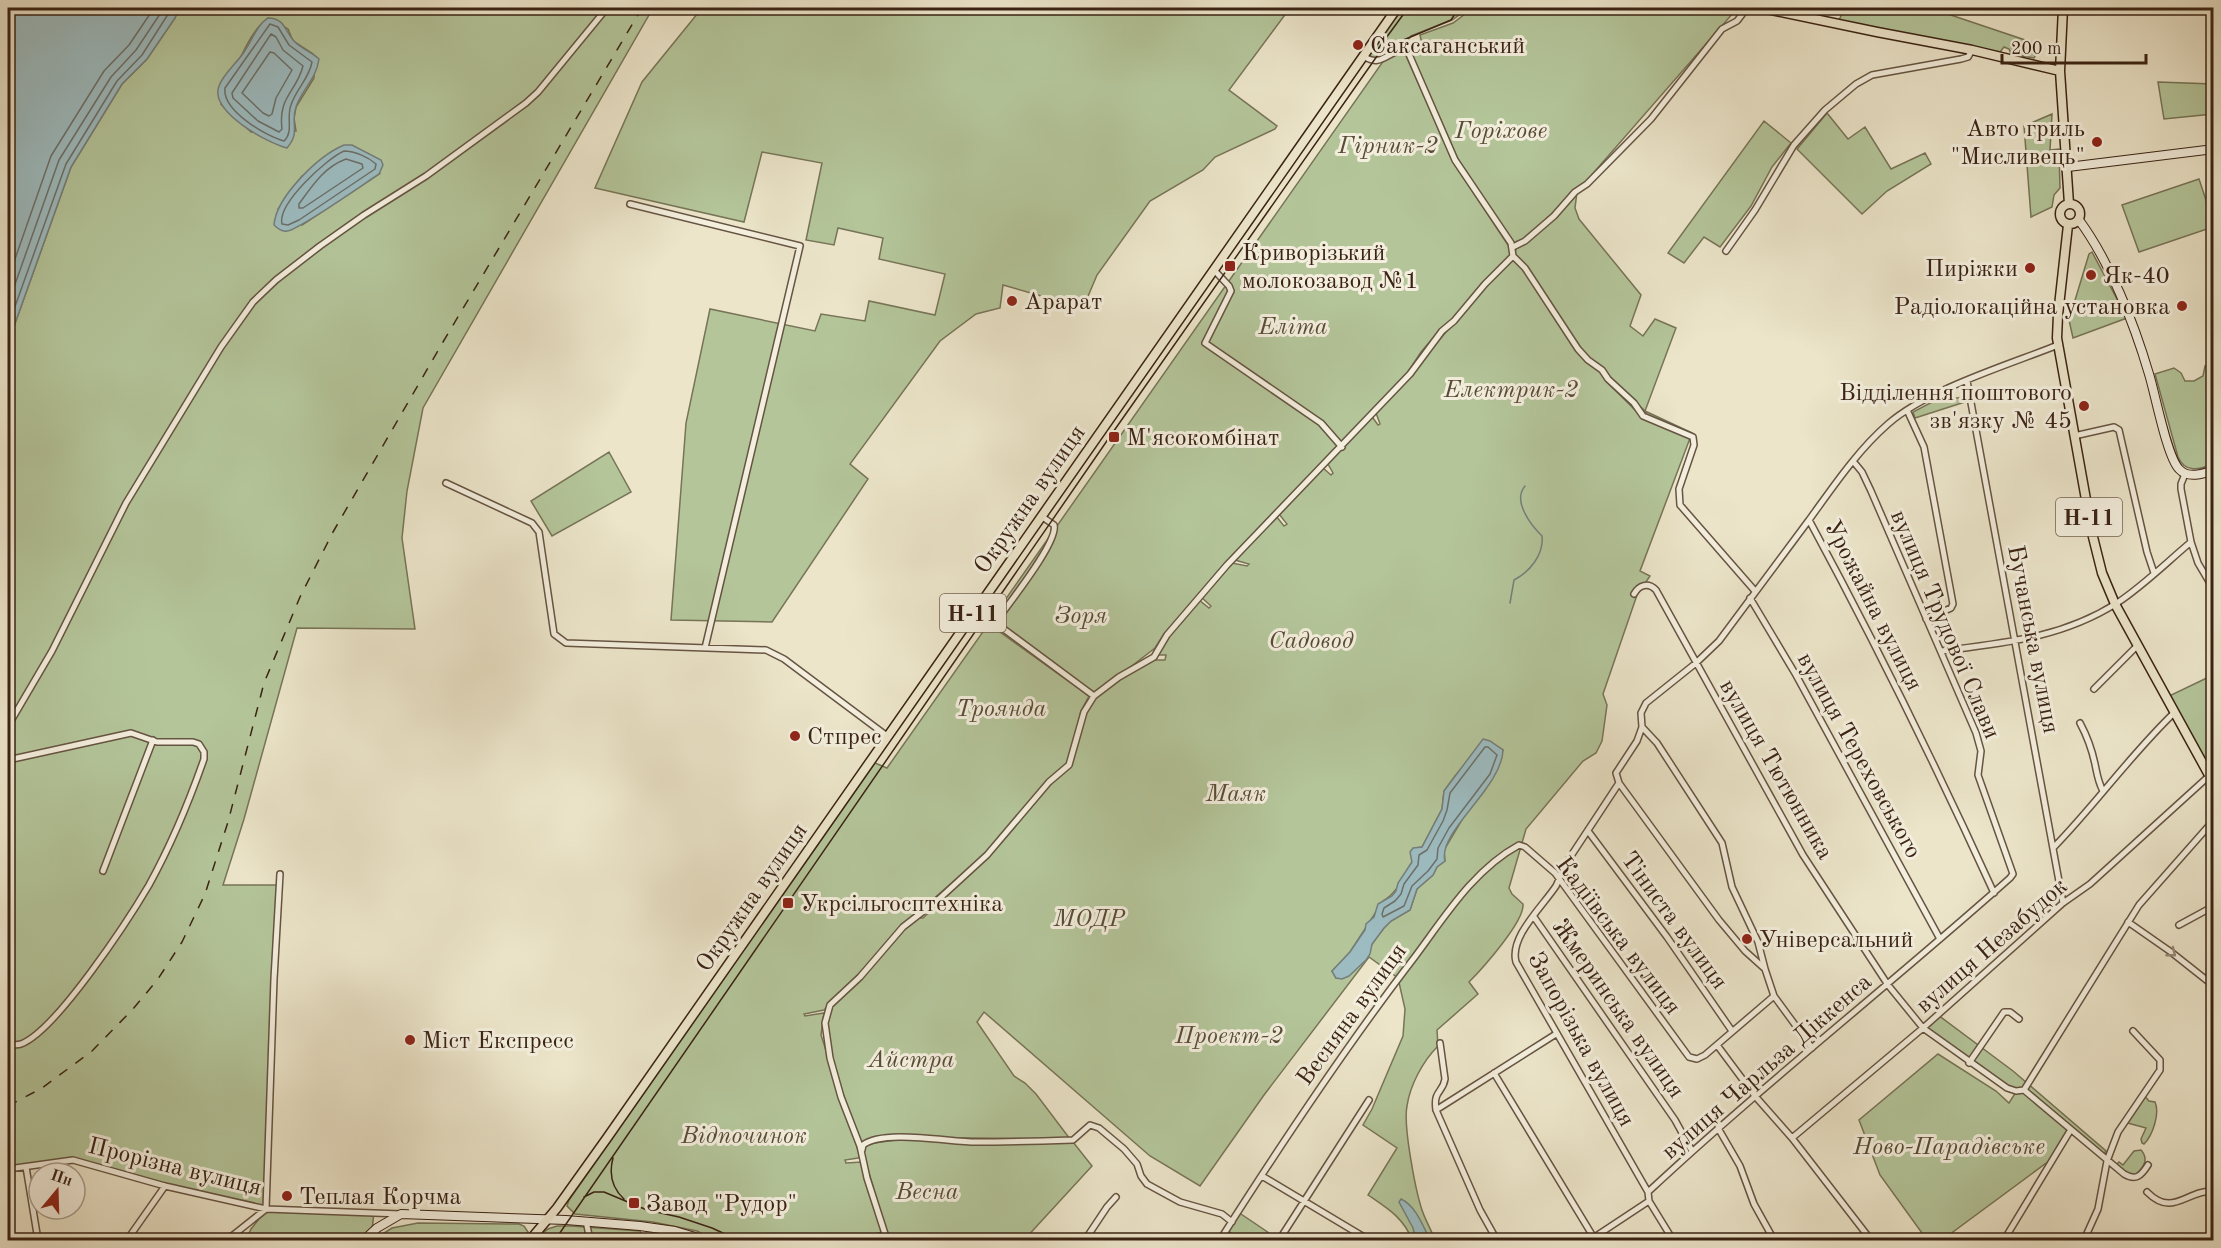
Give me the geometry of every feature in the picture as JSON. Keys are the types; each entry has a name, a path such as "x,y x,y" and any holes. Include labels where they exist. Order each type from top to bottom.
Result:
{"main road":[{"name":"Окружна вулиця","path":"549,1219 608,1138 1397,8"},
{"path":"1762,8 1972,50 2060,71 2063,8"},
{"name":"Н-11","path":"2060,71 2070,204"},
{"path":"2067,167 2214,149"},
{"name":"Н-11","path":"2079,220 2079,209 2070,204 2064,205 2059,214 2064,223 2068,225 2058,315 2058,345 2098,562 2115,604 2211,780"},
{"path":"2068,225 2079,220 2091,236 2131,317 2177,467 2185,474 2202,474 2214,470"},
{"path":"364,1240 377,1228 401,1214"},
{"name":"Прорізна вулиця","path":"401,1214 586,1221 669,1230 705,1240"},
{"name":"Н-11","path":"530,1240 549,1219"}],"street":[{"path":"8,726 52,651 126,503 221,347 253,302 276,280 346,227 426,176 526,102 538,92 607,8"},
{"path":"1513,247 1525,241 1554,216 1575,192 1587,184 1651,119 1722,29 1737,21 1747,8"},
{"path":"886,1240 862,1154 830,1058 825,1023 830,1005 860,977 903,927 939,899 987,855 1049,782 1069,765 1084,712 1094,696 1119,677 1154,657 1167,635 1221,572 1342,447 1414,369 1442,331 1513,256 1513,247 1456,162 1408,52 1404,49 1396,50 1382,60 1369,60 1363,56"},
{"path":"1726,251 1755,210 1794,145 1826,110 1856,84 1872,75 1968,57 1972,50"},
{"path":"630,204 800,246 705,648"},
{"path":"1513,256 1525,268 1578,349 1602,370 1608,379 1634,403 1643,416 1693,437 1694,445 1678,489 1678,499 1684,510 1755,591"},
{"path":"1213,269 1230,286 1231,291 1205,344 1321,423 1342,447"},
{"name":"Урожайна вулиця","path":"1994,892 1862,618 1809,520 1853,461 1886,426 1907,410 1967,381 2058,345"},
{"name":"Бучанська вулиця","path":"1967,381 2063,903"},
{"path":"1907,410 1924,447 1953,604 1951,608 1926,619"},
{"path":"2074,436 2114,427 2119,430 2147,552 2154,573"},
{"name":"вулиця Трудової Слави","path":"1853,461 1866,480 1979,741 1981,755 1978,775 2013,872"},
{"path":"2185,474 2181,489 2191,542 2198,563 2214,590"},
{"path":"446,483 532,522 539,532 554,634 566,643 766,650 887,736"},
{"path":"1041,516 1054,525 1055,534 1044,555 998,619 997,624 1094,696"},
{"path":"1765,969 1745,951 1719,920 1619,783 1616,773 1637,741 1642,727 1641,713 1646,703 1696,663 1730,627 1809,520"},
{"path":"1941,651 2016,641 2058,632 2115,604 2191,542"},
{"name":"вулиця Тютюнника","path":"1634,594 1638,588 1646,585 1656,590 1803,855 1888,985 1923,1028 2007,1088 2016,1091 2024,1090"},
{"name":"вулиця Тереховського","path":"1750,598 1796,675 1940,939"},
{"path":"2094,689 2138,645"},
{"path":"2054,847 2175,712"},
{"path":"2080,723 2088,739 2098,783 2103,791"},
{"path":"1642,727 1657,743 1719,836 1732,887 1758,942 1774,996 1812,1048"},
{"path":"8,760 131,733 142,735 153,741 193,742 199,744 204,752 204,759 179,824 150,884 128,919 65,1005 39,1032 23,1043 8,1045"},
{"path":"103,871 153,741"},
{"name":"вулиця Незабудок","path":"1792,1138 1923,1028 2063,903 2090,884 2211,780"},
{"path":"1534,917 1619,783"},
{"path":"2148,1165 2143,1173 2133,1179 2124,1174 2070,1131 2024,1090 2128,922 2153,887 2214,820"},
{"name":"Тіниста вулиця","path":"1588,831 1667,937 1732,1031"},
{"name":"Кадіївська вулиця","path":"1519,845 1533,853 1559,879 1685,1053 1697,1059 1718,1045"},
{"name":"Весняна вулиця","path":"1220,1240 1322,1083 1462,894 1497,859 1519,845"},
{"name":"вулиця Чарльза Діккенса","path":"1648,1192 1755,1096 1888,985 2010,878 2013,872"},
{"path":"227,1240 266,1209 280,874"},
{"path":"2179,925 2214,906"},
{"name":"Запорізька вулиця","path":"1534,917 1517,941 1513,955 1515,962 1648,1192 1649,1201 1673,1240"},
{"name":"Жмеринська вулиця","path":"1534,917 1675,1120 1692,1151"},
{"path":"2128,922 2214,986"},
{"path":"1774,996 1718,1045 1755,1096 1792,1138 1871,1240"},
{"path":"1969,1063 2004,1012 2010,1012 2019,1020"},
{"path":"2084,1240 2098,1209 2107,1161 2118,1132 2160,1070 2161,1064 2157,1057 2133,1031"},
{"path":"1436,1110 1556,1034"},
{"path":"1440,1043 1446,1079 1444,1085 1436,1093 1436,1110 1480,1210 1494,1235 1500,1240"},
{"path":"1494,1073 1592,1239 1649,1201"},
{"path":"1283,1234 1369,1100"},
{"path":"862,1154 862,1148 866,1143 895,1137 976,1142 1073,1140 1090,1125 1099,1128 1124,1149 1137,1164 1147,1184 1180,1203 1222,1214 1232,1222"},
{"path":"1718,1128 1745,1176 1754,1204 1774,1240"},
{"path":"2004,1240 2070,1131"},
{"name":"Прорізна вулиця","path":"8,1169 73,1160 165,1186 266,1209 401,1214"},
{"path":"26,1167 38,1240"},
{"path":"1262,1176 1369,1240"},
{"path":"127,1240 165,1186"},
{"path":"2147,1192 2154,1199 2166,1204 2207,1191 2214,1191"},
{"path":"1085,1240 1116,1197"},
{"path":"586,1221 590,1240"},
{"path":"2210,1240 2214,1235"}],"green space":[{"path":"179,8 653,8 423,408 407,491 402,538 415,629 297,628 244,819 223,885 281,885 274,979 266,1209 374,1212 372,1230 358,1240 246,1240 251,1229 266,1210 165,1186 87,1164 87,1161 27,1161 27,1166 8,1169 8,343 71,167 122,84 147,59 175,18","holes":["268,18 288,29 293,41 313,54 314,78 296,107 294,118 296,131 251,132 221,104 240,58 260,25","379,174 302,225 278,209 302,176"]},
{"path":"702,8 1290,8 1229,90 1277,126 1275,129 1215,157 1203,170 1150,201 1097,275 1083,308 1003,285 1000,308 976,314 940,341 850,464 868,479 772,622 671,620 686,423 710,309 815,331 821,314 865,321 869,301 935,315 945,274 879,259 883,238 838,228 834,245 806,240 822,163 762,152 744,222 595,188 642,82"},
{"path":"1402,8 1469,8 1452,20 1411,36 1402,47 1387,53 1381,59 1367,56"},
{"name":"Горіхове","path":"1473,8 1721,8 1734,12 1582,186 1525,238 1513,243 1458,159 1410,50 1422,44 1420,35 1453,23"},
{"path":"1845,8 1930,8 2031,42 2038,51 2034,58 2011,54 2009,49 2004,47 2000,52 1839,20"},
{"path":"1404,51 1453,162 1510,248 1510,255 1482,283 1452,320 1439,331 1408,372 1229,560 1164,634 1155,648 1098,692 1092,692 991,620 1384,60"},
{"path":"2158,82 2213,84 2213,114 2164,119"},
{"path":"1827,113 1848,139 1865,127 1891,169 1925,153 1931,164 1887,191 1862,214 1797,149"},
{"path":"2052,114 2050,150 2059,149 2060,188 2054,195 2052,207 2031,217 2024,126"},
{"path":"1764,121 1791,143 1772,167 1751,206 1720,247 1704,237 1684,263 1668,253"},
{"path":"2199,179 2213,227 2139,252 2122,205"},
{"path":"1577,192 1575,208 1579,219 1641,295 1630,326 1643,336 1655,319 1676,328 1645,411 1609,378 1604,368 1589,359 1580,349 1515,255 1516,248"},
{"path":"2092,252 2127,318 2073,338 2069,320 2089,254"},
{"path":"1513,260 1523,269 1576,351 1600,371 1607,382 1642,417 1645,411 1692,433 1640,571 1650,576 1637,595 1603,694 1607,705 1602,741 1596,753 1583,761 1526,829 1509,888 1523,904 1522,912 1502,944 1469,982 1478,994 1437,1030 1438,1046 1427,1059 1411,1090 1406,1115 1408,1141 1422,1211 1435,1240 1412,1240 1400,1220 1368,1195 1397,1148 1363,1125 1403,1036 1405,1009 1398,978 1369,957 1264,1095 1200,1186 1150,1156 984,1012 977,1022 1014,1076 1036,1094 1070,1139 879,1137 866,1140 861,1144 831,1060 826,1032 831,1006 904,929 917,918 923,918 989,856 1051,783 1071,766 1086,712 1097,696 1152,660 1165,660 1166,655 1157,655 1168,635 1199,600 1209,608 1211,606 1201,597 1232,563 1247,566 1249,564 1235,560 1276,516 1284,526 1287,524 1279,514 1323,468 1331,475 1333,473 1328,464 1370,418 1373,418 1378,425 1380,424 1376,413 1485,287","holes":["1498,747 1503,750 1485,790 1463,818 1444,850 1445,861 1417,889 1410,910 1384,928 1372,944 1366,960 1336,978 1332,971 1350,952 1383,901 1396,889 1412,862 1413,849 1422,847 1442,809 1444,791 1466,763"]},
{"path":"2213,361 2213,436 2209,439 2213,450 2213,464 2203,468 2188,468 2178,457 2155,374 2174,368 2181,373 2185,381 2194,381 2203,376 2205,366"},
{"path":"1964,397 1965,402 1915,418 1913,412 1934,401"},
{"path":"609,452 631,492 552,536 531,501"},
{"path":"987,626 993,627 1089,696 1081,711 1068,762 1049,780 985,854 916,914 824,1010 804,1014 805,1016 824,1013 821,1035 860,1156 845,1160 846,1163 862,1162 882,1232 867,1236 867,1239 881,1236 884,1240 715,1240 697,1231 653,1222 575,1214 567,1206 569,1200 875,763 887,768"},
{"path":"2213,675 2213,784 2167,697"},
{"name":"Ново-Парадівське","path":"1938,1015 2013,1071 2106,1151 2104,1154 2070,1131 2049,1161 1942,1240 1927,1240 1880,1175 1859,1120 1938,1054 1996,1091 2009,1103 2016,1092 1923,1028"},
{"path":"2143,1094 2149,1101 2155,1102 2157,1112 2153,1130 2144,1144 2141,1139 2146,1128 2124,1122"},
{"name":"Весна","path":"896,1140 1073,1142 1092,1166 1024,1240 889,1240 863,1153 867,1144"},
{"path":"2141,1150 2145,1156 2145,1162 2137,1175 2124,1173 2116,1165 2119,1162 2123,1165 2134,1151"},
{"path":"1238,1212 1269,1233 1272,1240 1242,1240 1226,1230"},
{"path":"418,1223 519,1224 524,1226 528,1232 522,1240 373,1240 392,1228"},
{"path":"557,1226 640,1231 644,1240 534,1240 548,1229"}],"water":[{"path":"8,8 179,8 175,18 147,59 122,84 71,167 8,343"},
{"path":"268,18 282,23 295,42 319,59 315,73 296,107 293,137 287,148 267,140 242,125 231,116 218,96 219,86 224,77 244,52 260,25"},
{"path":"344,145 352,145 381,160 383,165 379,174 294,229 282,231 277,228 274,225 277,214 290,190 322,158"},
{"path":"1483,739 1503,750 1500,764 1451,837 1445,849 1445,861 1417,889 1410,910 1384,928 1372,944 1366,960 1349,976 1342,979 1336,978 1332,971 1350,952 1365,930 1366,924 1374,917 1378,904 1396,891 1398,883 1412,862 1410,852 1413,848 1422,847 1442,809 1444,791"},
{"path":"1401,1199 1415,1211 1430,1240 1416,1240 1413,1228 1399,1202"}],"waterway":[{"path":"1510,603 1514,580 1535,562 1542,543 1542,536 1528,519 1522,506 1522,492 1525,486"}],"tram line":[{"path":"1378,49 1408,8"},
{"path":"555,1240 1111,435 1382,49 1451,20 1459,8"},
{"path":"613,1158 612,1180 624,1199"},
{"path":"584,1197 594,1192 604,1192 647,1210 712,1228 738,1240"}],"railway":[{"path":"8,1106 42,1088 92,1051 133,1009 158,979 182,942 205,894 228,822 264,683 300,597 333,532 443,342 642,8"}],"place":[{"name":"Саксаганський","path":"1358,45"},
{"name":"Авто гриль \"Мисливець\"","path":"2097,142"},
{"name":"Криворізький молокозавод №1","path":"1230,266"},
{"name":"Пиріжки","path":"2030,268"},
{"name":"Як-40","path":"2091,275"},
{"name":"Арарат","path":"1012,301"},
{"name":"Радіолокаційна установка","path":"2182,306"},
{"name":"Відділення поштового зв'язку № 45","path":"2084,406"},
{"name":"М'ясокомбінат","path":"1114,437"},
{"name":"Стпрес","path":"795,736"},
{"name":"Укрсільгосптехніка","path":"788,903"},
{"name":"Універсальний","path":"1747,939"},
{"name":"Міст Експресс","path":"410,1040"},
{"name":"Теплая Корчма","path":"287,1196"},
{"name":"Завод \"Рудор\"","path":"634,1203"}],"park label":[{"name":"Гірник-2","path":"1388,145"},
{"name":"Еліта","path":"1293,326"},
{"name":"Електрик-2","path":"1511,389"},
{"name":"Зоря","path":"1081,615"},
{"name":"Садовод","path":"1311,640"},
{"name":"Троянда","path":"1001,708"},
{"name":"Маяк","path":"1236,793"},
{"name":"МОДР","path":"1089,918"},
{"name":"Проект-2","path":"1229,1035"},
{"name":"Айстра","path":"911,1059"},
{"name":"Відпочинок","path":"744,1135"}]}
